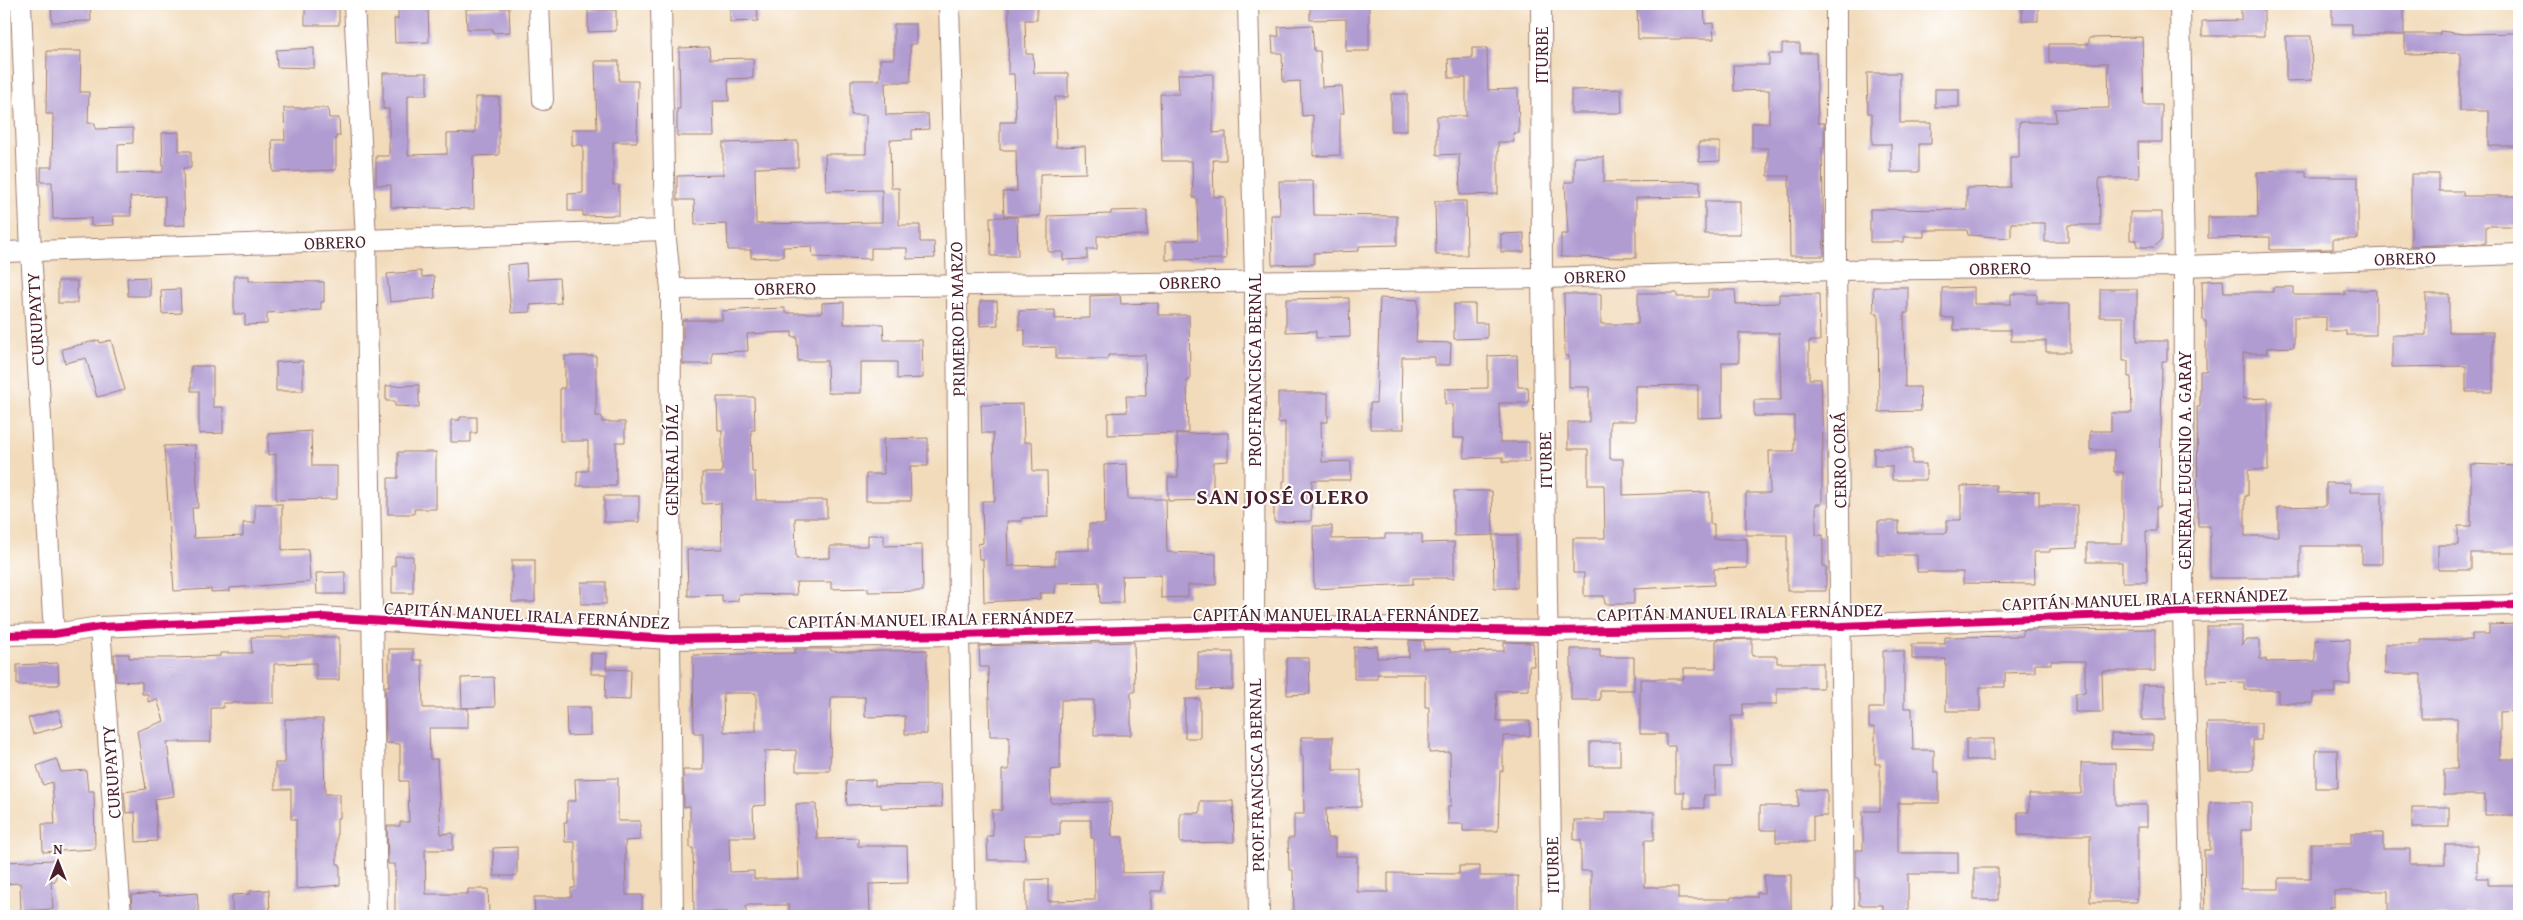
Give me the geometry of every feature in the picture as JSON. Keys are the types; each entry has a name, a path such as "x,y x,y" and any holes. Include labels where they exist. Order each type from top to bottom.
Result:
{"street":[{"name":"CURUPAYTY","path":"21,4 31,252 54,634"},
{"path":"354,4 366,240 377,916"},
{"path":"539,4 543,100"},
{"name":"GENERAL DÍAZ","path":"661,4 666,230 671,289 670,639 674,916"},
{"name":"PRIMERO DE MARZO","path":"949,4 957,286 959,635 965,916"},
{"name":"PROF.FRANCISCA BERNAL","path":"1248,4 1255,281 1254,626 1259,916"},
{"name":"ITURBE","path":"1541,4 1542,278 1552,916"},
{"name":"CERRO CORÁ","path":"1836,4 1836,270 1842,626 1844,916"},
{"name":"GENERAL EUGENIO A. GARAY","path":"2180,4 2184,266 2183,612 2191,916"},
{"name":"OBRERO","path":"4,252 666,230"},
{"name":"OBRERO","path":"671,289 1542,278 1836,270 2184,266 2519,254"},
{"name":"CAPITÁN MANUEL IRALA FERNÁNDEZ","path":"4,635 54,634 100,627 321,617 670,639 959,635 1254,626 1549,632 1842,626 2183,612 2519,604"},
{"name":"CURUPAYTY","path":"100,627 121,916"}],"building":[{"path":"51,4 90,4 91,21 52,22"},
{"path":"398,4 428,4 429,42 395,43 394,19 398,19"},
{"path":"730,4 757,4 758,21 730,22"},
{"path":"1009,4 1037,4 1037,20 1025,20 1026,54 1033,54 1034,73 1068,73 1068,97 1055,97 1056,147 1085,146 1086,173 1040,174 1040,216 1004,216 1003,192 1017,191 1016,150 1000,150 1000,122 1016,122 1014,74 1008,74"},
{"path":"1310,4 1369,4 1369,51 1346,51 1346,19 1310,20"},
{"path":"1637,4 1704,4 1705,24 1713,23 1714,39 1638,39"},
{"path":"2241,4 2264,4 2264,36 2202,36 2202,21 2241,20"},
{"path":"2332,4 2404,4 2404,35 2352,35 2352,24 2332,24"},
{"path":"2022,5 2038,5 2038,21 2022,21"},
{"path":"339,7 339,25 305,25 305,8"},
{"path":"509,8 510,32 493,33 493,29 467,29 466,9"},
{"path":"588,10 616,10 616,31 588,32"},
{"path":"894,24 916,24 916,44 910,44 911,82 885,82 886,115 928,114 929,129 912,130 912,139 890,140 891,188 899,188 899,225 920,225 920,242 934,242 935,258 907,259 907,248 871,248 871,259 813,257 812,246 783,247 783,257 751,258 751,250 728,250 727,224 695,225 694,200 677,200 677,176 723,175 723,143 798,141 798,167 755,168 756,224 882,222 882,190 826,191 825,154 866,154 866,115 851,115 851,80 880,80 880,59 894,59"},
{"path":"1312,25 1314,51 1320,51 1322,87 1342,86 1344,113 1340,114 1340,155 1313,156 1313,115 1302,116 1300,81 1283,82 1282,53 1273,53 1272,36 1279,36 1278,27"},
{"path":"2440,31 2463,34 2517,33 2517,55 2519,55 2519,146 2489,146 2489,111 2460,111 2460,53 2405,54 2405,34 2440,34"},
{"path":"2286,36 2311,36 2312,80 2286,81"},
{"path":"2142,37 2144,105 2162,105 2162,142 2138,142 2139,178 2099,178 2100,225 2068,225 2068,242 2045,242 2045,223 2011,223 2011,238 1968,235 1967,230 1924,230 1924,237 1904,237 1904,242 1870,242 1870,209 1967,210 1967,188 2010,187 2010,157 2019,157 2019,122 2056,122 2055,109 2109,108 2108,63 2049,63 2049,44 2089,44 2089,38"},
{"path":"1782,44 1800,44 1800,53 1816,53 1818,123 1824,123 1824,148 1822,148 1824,256 1790,256 1789,176 1768,176 1768,148 1752,148 1752,123 1769,123 1769,90 1734,91 1733,65 1769,65 1769,54 1782,54"},
{"path":"709,47 710,59 753,58 753,78 728,79 729,101 713,101 714,136 677,136 677,109 680,109 679,48"},
{"path":"314,48 314,68 277,67 276,50"},
{"path":"1472,48 1487,48 1488,90 1518,89 1519,133 1513,133 1514,142 1498,142 1498,194 1460,195 1459,154 1437,155 1437,116 1466,116 1466,78 1449,78 1448,59 1472,58"},
{"path":"47,51 81,51 80,92 89,92 88,123 95,123 95,129 133,128 133,143 118,144 118,173 163,172 162,133 179,132 179,151 191,151 191,168 183,168 185,225 165,226 165,196 130,197 131,216 113,216 114,225 91,226 91,218 53,219 52,182 41,182 41,167 52,167 53,114 46,114"},
{"path":"595,61 619,61 619,81 638,81 637,142 613,142 613,185 619,185 619,215 583,216 583,211 568,211 568,194 583,193 583,145 572,145 572,129 597,129"},
{"path":"383,73 427,73 427,95 408,95 408,155 447,154 447,134 475,133 475,97 499,97 499,155 473,156 474,209 391,207 391,185 376,185 376,156 389,156 389,109 383,109"},
{"path":"1867,73 1900,73 1900,123 1931,123 1931,144 1919,144 1919,172 1891,172 1891,144 1872,144 1872,113 1868,113"},
{"path":"1178,74 1213,74 1213,133 1226,132 1226,160 1213,160 1214,197 1225,197 1226,259 1166,260 1166,241 1198,240 1197,198 1193,198 1192,161 1162,161 1160,94 1179,94"},
{"path":"1621,89 1622,113 1571,113 1571,90"},
{"path":"1935,89 1959,89 1959,107 1935,107"},
{"path":"1391,94 1407,94 1407,131 1391,131"},
{"path":"284,108 328,108 329,118 339,118 340,136 336,136 336,170 273,172 272,140 285,140"},
{"path":"1699,142 1720,142 1720,161 1699,162"},
{"path":"1574,157 1604,157 1604,182 1700,181 1700,197 1636,198 1636,258 1561,257 1561,234 1568,234 1565,182 1574,182"},
{"path":"2306,171 2306,177 2358,177 2358,239 2333,239 2333,249 2270,250 2270,237 2208,238 2208,217 2258,217 2257,172"},
{"path":"2411,174 2439,174 2439,191 2463,191 2463,196 2518,196 2518,226 2486,226 2486,243 2411,246"},
{"path":"1279,181 1313,181 1314,215 1397,216 1397,245 1359,246 1359,251 1314,253 1314,264 1272,265 1271,215 1280,215"},
{"path":"1435,201 1466,201 1467,255 1436,255"},
{"path":"1705,201 1740,201 1740,234 1705,234"},
{"path":"1147,210 1147,235 1097,236 1097,249 1087,249 1087,259 1063,260 1063,252 1048,252 1048,216 1111,214 1111,211"},
{"path":"2130,212 2162,212 2162,240 2154,247 2137,247 2137,240 2130,240"},
{"path":"990,217 1017,217 1018,256 991,256"},
{"path":"1524,233 1524,252 1501,252 1501,234"},
{"path":"526,263 527,280 559,278 561,303 530,305 530,312 511,313 507,265"},
{"path":"421,271 422,277 434,276 435,298 390,302 387,274"},
{"path":"234,276 249,276 249,281 324,282 324,302 321,302 321,310 267,313 267,324 245,325 245,314 234,314"},
{"path":"149,277 150,296 128,296 127,278"},
{"path":"2223,280 2224,292 2273,292 2273,287 2294,287 2294,295 2345,295 2345,290 2376,290 2376,335 2346,335 2346,331 2326,331 2326,317 2294,317 2294,347 2267,348 2267,353 2243,353 2243,399 2268,398 2268,470 2248,470 2248,496 2245,496 2245,536 2278,536 2278,507 2326,506 2326,483 2350,483 2350,492 2382,492 2382,564 2362,564 2362,546 2300,546 2300,578 2210,578 2210,526 2198,526 2197,407 2200,407 2200,371 2206,371 2206,321 2203,321 2202,281"},
{"path":"58,281 77,281 77,303 58,303"},
{"path":"1873,287 1908,287 1908,313 1904,313 1905,387 1920,387 1921,411 1879,412 1878,313 1874,313"},
{"path":"1974,287 1974,304 2011,304 2011,294 2037,294 2037,304 2070,304 2070,352 2046,352 2046,341 2011,341 2011,330 1954,330 1954,318 1942,318 1942,288"},
{"path":"180,289 181,313 162,314 161,290"},
{"path":"2100,289 2137,289 2137,341 2167,341 2167,361 2162,361 2160,507 2156,507 2156,531 2146,531 2147,582 2122,582 2122,562 2087,562 2087,543 2122,543 2123,539 2123,472 2114,472 2114,450 2090,450 2090,431 2111,431 2111,413 2132,413 2131,377 2128,377 2128,361 2123,361 2123,317 2100,317"},
{"path":"1708,290 1735,290 1736,304 1779,303 1779,294 1819,294 1820,341 1809,341 1809,379 1821,379 1822,504 1816,504 1816,535 1823,535 1823,566 1826,566 1826,591 1787,591 1787,535 1746,535 1746,493 1770,493 1769,451 1794,451 1794,416 1754,416 1754,400 1781,400 1779,333 1739,333 1739,362 1722,362 1722,417 1698,418 1698,385 1635,386 1635,421 1610,421 1610,459 1623,459 1623,495 1710,492 1710,524 1714,524 1714,539 1747,539 1747,568 1714,569 1714,585 1634,589 1634,604 1605,604 1604,596 1584,596 1584,573 1573,573 1573,538 1605,538 1604,485 1588,485 1588,449 1568,449 1568,422 1589,422 1589,387 1569,387 1569,356 1565,356 1564,294 1601,294 1601,324 1638,324 1638,293 1677,293 1677,297 1708,297"},
{"path":"2426,294 2449,294 2449,332 2493,332 2493,392 2466,392 2466,366 2392,367 2392,335 2426,335"},
{"path":"1120,295 1121,304 1158,303 1158,315 1189,315 1190,380 1187,380 1188,433 1108,435 1108,413 1127,412 1126,396 1146,396 1145,355 1108,355 1108,359 1056,359 1056,347 1025,348 1025,330 1019,330 1019,311 1055,310 1055,319 1090,318 1090,296"},
{"path":"1349,298 1350,337 1316,338 1316,331 1286,332 1286,299"},
{"path":"1380,298 1418,300 1416,342 1451,343 1450,365 1435,365 1435,357 1402,357 1401,403 1403,403 1404,429 1370,429 1370,403 1376,403"},
{"path":"980,301 997,301 998,325 980,326"},
{"path":"844,302 844,324 883,324 884,340 922,340 923,378 897,379 897,362 861,362 861,393 828,393 827,361 798,361 797,337 792,337 792,332 747,334 748,351 712,352 712,364 683,364 683,320 722,320 722,311 756,309 785,308 785,313 822,313 822,303"},
{"path":"1454,304 1475,304 1475,323 1487,323 1487,338 1454,339"},
{"path":"99,340 100,343 111,340 125,390 97,397 86,358 65,363 62,349"},
{"path":"1517,355 1518,387 1528,387 1529,403 1499,403 1500,442 1529,442 1529,462 1503,462 1503,457 1464,458 1464,438 1453,438 1453,404 1445,404 1445,389 1488,388 1488,356"},
{"path":"565,356 596,356 596,416 602,416 602,422 625,422 625,442 616,442 616,486 577,486 577,471 588,471 588,441 560,441 560,388 565,388"},
{"path":"303,361 303,391 276,391 276,362"},
{"path":"191,366 213,366 213,407 223,407 223,433 199,434 199,391 191,391"},
{"path":"419,385 419,407 395,406 395,401 386,401 386,386"},
{"path":"1278,393 1328,393 1328,422 1321,422 1322,462 1351,461 1351,480 1312,480 1311,521 1274,522 1274,496 1283,496 1283,481 1285,481 1285,422 1278,423"},
{"path":"717,397 754,397 755,430 751,430 752,472 755,472 756,500 827,500 827,518 795,518 796,559 830,558 830,546 868,546 868,535 884,535 884,546 922,545 923,591 868,592 868,588 831,589 831,582 796,582 797,595 738,594 738,601 722,602 722,595 688,596 687,550 722,549 721,503 702,504 702,473 722,473 722,430 718,430"},
{"path":"1023,404 1024,442 1032,442 1033,471 1047,471 1048,517 1022,518 1022,521 1007,521 1008,566 1055,565 1055,551 1089,550 1089,524 1105,524 1104,465 1127,464 1128,499 1166,499 1167,552 1216,554 1216,585 1188,585 1188,597 1161,598 1161,575 1122,576 1123,603 1100,603 1099,582 1055,583 1055,593 1040,593 1040,599 984,602 983,559 979,559 978,544 983,543 982,501 995,501 993,433 982,433 981,405"},
{"path":"460,417 477,417 477,433 471,433 471,442 451,442 451,420 460,420"},
{"path":"311,431 312,466 337,466 337,499 276,500 276,454 268,455 268,434"},
{"path":"1228,433 1228,461 1213,462 1213,500 1168,501 1168,477 1178,477 1177,434"},
{"path":"928,438 928,466 910,466 911,501 866,501 866,474 884,474 883,439"},
{"path":"195,445 198,508 192,508 194,538 243,536 243,523 255,523 255,504 282,504 282,550 308,549 310,582 230,588 230,591 211,592 211,589 174,591 164,446"},
{"path":"1874,448 1912,448 1912,464 1926,464 1926,480 1892,480 1892,466 1874,466"},
{"path":"398,452 436,452 436,509 414,509 414,514 388,514 388,478 398,478"},
{"path":"2471,464 2517,466 2519,553 2471,553 2471,570 2438,570 2438,545 2458,545 2458,526 2471,526"},
{"path":"1996,485 1996,492 2039,491 2039,505 2077,505 2077,548 2050,549 2050,552 2034,552 2035,584 1963,583 1963,572 1917,572 1917,555 1878,555 1878,521 1899,521 1899,533 1947,533 1947,520 1961,520 1961,486"},
{"path":"1454,491 1492,491 1493,535 1454,536"},
{"path":"604,496 639,496 639,522 604,522"},
{"path":"1313,526 1332,526 1332,539 1385,538 1385,534 1422,534 1422,543 1454,542 1454,578 1413,578 1413,584 1314,589"},
{"path":"1493,535 1517,535 1517,588 1494,588"},
{"path":"395,556 413,556 413,593 392,593 392,566 395,566"},
{"path":"512,560 535,560 535,602 512,602"},
{"path":"345,572 345,594 317,594 316,573"},
{"path":"581,582 606,582 606,604 581,604"},
{"path":"2517,624 2519,711 2500,712 2500,759 2519,759 2519,815 2485,815 2485,795 2444,795 2444,769 2457,769 2457,718 2421,718 2421,674 2385,674 2385,644 2421,644 2421,640 2472,640 2472,634 2489,634 2489,625"},
{"path":"2207,626 2242,626 2242,645 2247,640 2260,640 2260,659 2266,659 2266,662 2315,661 2315,640 2350,639 2350,684 2335,684 2335,693 2313,693 2313,703 2278,703 2278,690 2244,690 2244,682 2207,683"},
{"path":"2155,629 2155,671 2102,671 2103,712 2075,712 2075,693 2085,693 2085,661 2051,661 2051,664 2035,664 2035,672 2005,673 2005,687 1980,687 1980,711 1946,711 1946,659 1912,659 1912,644 1945,644 1945,637 2023,636 2023,630"},
{"path":"251,637 339,637 339,680 316,680 316,663 274,664 274,703 223,703 223,708 211,708 211,742 167,742 174,796 155,799 157,841 136,842 135,812 126,813 124,792 146,789 137,731 164,721 157,699 148,702 148,694 142,694 142,682 116,681 114,654 129,654 129,658 176,658 220,656 220,653 252,653"},
{"path":"1752,639 1752,656 1777,656 1777,663 1823,663 1823,688 1777,688 1777,704 1743,704 1743,716 1731,716 1731,767 1715,767 1715,795 1704,795 1704,808 1684,808 1684,792 1675,792 1675,746 1666,746 1666,734 1640,734 1640,679 1684,679 1684,668 1716,668 1716,640"},
{"path":"1409,640 1424,641 1424,650 1450,649 1450,652 1504,651 1504,642 1533,643 1534,666 1529,666 1529,690 1496,691 1497,721 1530,721 1530,736 1503,736 1503,771 1500,771 1498,831 1463,831 1463,824 1448,824 1448,806 1451,806 1450,752 1429,753 1429,707 1425,707 1425,674 1377,674 1377,679 1354,679 1354,647 1377,646 1377,658 1409,657"},
{"path":"1134,642 1135,692 1131,692 1131,735 1094,735 1094,700 1061,700 1060,769 1050,770 1051,803 1111,802 1112,837 1123,837 1123,873 1162,872 1162,891 1151,891 1151,916 1026,916 1026,880 1048,879 1048,901 1095,900 1094,838 1091,838 1091,820 1060,820 1060,835 1024,835 1025,860 988,860 987,836 993,836 992,810 1002,810 1002,770 1009,770 1009,736 990,736 988,667 980,667 979,646"},
{"path":"389,649 413,649 413,660 422,660 423,708 468,708 468,728 429,728 430,759 437,759 441,834 453,833 453,850 425,850 426,894 468,894 468,889 488,889 489,914 395,916 395,864 388,864 387,826 400,826 400,822 409,822 408,781 400,781 400,744 386,743 385,686 389,686"},
{"path":"795,649 831,649 831,651 849,652 927,650 927,734 905,734 905,716 865,717 865,697 831,697 830,771 796,771 796,750 765,751 766,805 753,806 754,837 729,837 730,872 754,871 754,879 799,879 796,804 816,804 817,839 858,838 858,846 907,846 908,883 869,884 870,916 789,916 789,905 746,905 746,916 728,916 728,912 694,912 693,848 690,848 690,806 684,807 683,770 703,770 703,733 694,733 693,655 795,653","holes":["723,693 756,693 756,732 724,732"]},
{"path":"1571,649 1600,649 1600,657 1634,657 1634,690 1600,690 1600,700 1571,700"},
{"path":"1883,651 1904,651 1904,708 1912,708 1913,750 1934,750 1934,772 1939,772 1939,803 1898,803 1898,853 1958,853 1958,874 1908,874 1908,916 1883,916 1883,905 1859,905 1859,878 1856,878 1856,850 1863,850 1863,811 1880,811 1880,764 1875,764 1875,727 1869,727 1869,708 1883,708"},
{"path":"1198,652 1233,652 1233,689 1198,690"},
{"path":"591,653 607,654 606,669 631,670 630,700 605,699 606,674 591,674"},
{"path":"1287,658 1309,658 1310,694 1287,695"},
{"path":"58,663 59,685 17,685 17,665"},
{"path":"494,677 495,707 462,708 461,678"},
{"path":"2142,685 2165,685 2165,720 2142,720"},
{"path":"1185,699 1200,699 1200,738 1185,738"},
{"path":"566,707 590,707 590,735 567,736"},
{"path":"58,710 63,726 33,734 28,718"},
{"path":"285,719 323,719 325,794 340,794 340,818 337,818 337,864 340,864 340,885 296,889 296,819 291,819 291,789 275,789 275,763 285,763"},
{"path":"2207,723 2261,723 2261,740 2253,740 2253,770 2208,770"},
{"path":"2111,734 2153,735 2153,750 2111,749"},
{"path":"1301,737 1333,737 1333,770 1361,770 1361,807 1326,808 1327,838 1335,838 1335,856 1357,856 1357,892 1388,892 1388,873 1459,874 1459,866 1480,866 1480,876 1518,876 1518,916 1459,916 1459,914 1294,916 1293,870 1289,870 1288,838 1294,838 1294,814 1304,814"},
{"path":"1966,739 1994,739 1994,760 1966,760"},
{"path":"1590,742 1620,742 1620,766 1590,766"},
{"path":"2316,750 2337,750 2338,788 2316,788"},
{"path":"56,759 61,772 86,770 88,791 94,791 95,849 43,852 42,824 55,824 52,782 43,785 37,766"},
{"path":"2081,763 2116,763 2116,805 2147,805 2147,827 2137,827 2137,902 2090,902 2090,835 2018,835 2018,812 2029,812 2029,794 2081,794"},
{"path":"618,778 618,821 640,821 640,840 625,841 626,895 642,895 642,916 535,916 534,897 571,897 571,888 575,888 575,842 565,842 564,822 567,822 567,801 576,801 575,779"},
{"path":"875,780 875,786 941,785 942,807 881,808 881,804 847,805 846,781"},
{"path":"1798,790 1827,790 1827,816 1813,816 1813,842 1776,842 1776,830 1760,830 1760,806 1798,806"},
{"path":"1200,801 1233,801 1234,842 1180,843 1180,813 1200,813"},
{"path":"2210,802 2251,802 2251,830 2241,830 2241,889 2279,889 2279,878 2311,878 2311,843 2351,843 2351,833 2383,833 2383,849 2410,849 2410,864 2445,864 2445,845 2477,845 2477,878 2488,878 2488,885 2519,885 2519,916 2498,916 2498,913 2467,913 2467,916 2388,915 2388,891 2334,891 2334,907 2329,907 2329,916 2279,916 2279,914 2205,916 2204,850 2210,850"},
{"path":"2412,807 2449,807 2449,827 2412,827"},
{"path":"1605,812 1654,812 1654,840 1645,840 1645,887 1678,887 1678,899 1757,897 1757,893 1764,893 1764,875 1791,875 1791,916 1591,916 1591,871 1581,871 1581,840 1574,840 1574,820 1605,820"},
{"path":"517,847 517,876 494,876 493,848"},
{"path":"55,860 56,881 51,881 53,909 21,911 20,883 4,884 4,862"},
{"path":"1974,868 1998,868 1998,900 1974,900"},
{"path":"269,890 270,916 232,916 232,895 250,894 250,891"},
{"path":"159,893 159,896 197,893 199,916 133,916 131,895"}],"cycle path":[{"path":"4,635 54,634 100,627 321,617 670,639 959,635 1254,626 1549,631 1842,626 2183,612 2519,605"}],"district":[{"name":"SAN JOSÉ OLERO","path":"1283,496"}]}
